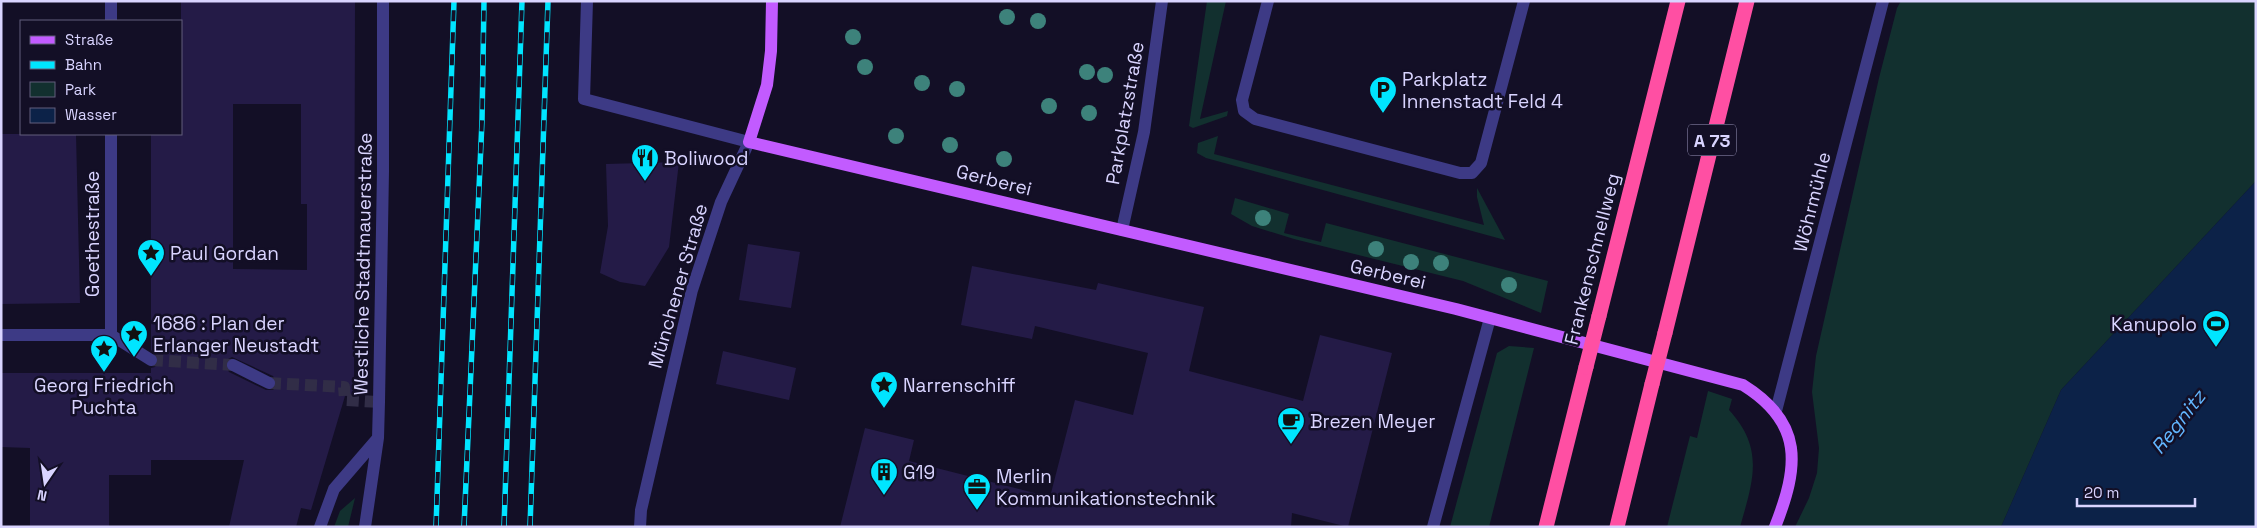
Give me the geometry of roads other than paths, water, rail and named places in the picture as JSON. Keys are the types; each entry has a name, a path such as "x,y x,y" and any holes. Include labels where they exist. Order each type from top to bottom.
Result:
{"highway":[{"name":"Frankenschnellweg","path":"1546,527 1678,1"},
{"name":"A 73","path":"1617,527 1747,1"}],"main road":[{"name":"Münchener Straße","path":"749,142 767,85 771,51 772,1"},
{"name":"Gerberei","path":"749,142 1490,318 1712,375 1743,385 1760,396 1776,411 1789,434 1793,459 1786,500 1775,527"}],"street":[{"path":"112,1 112,20"},
{"name":"Westliche Stadtmauerstraße","path":"365,527 378,438 384,171 383,1"},
{"name":"Gerberei","path":"587,1 584,99 749,142"},
{"name":"Parkplatzstraße","path":"1122,230 1144,132 1162,1"},
{"path":"1268,1 1242,100 1244,111 1255,118 1318,136 1460,173 1472,174 1481,164 1524,1"},
{"name":"Wöhrmühle","path":"1776,411 1883,1"},
{"name":"Goethestraße","path":"111,135 111,335"},
{"name":"Münchener Straße","path":"640,527 641,510 692,290 721,202 749,142"},
{"path":"1433,527 1490,318"},
{"path":"1,335 111,335 151,360"},
{"path":"233,365 269,383"},
{"path":"320,527 334,489 378,438"}],"water":[{"name":"Regnitz","path":"2256,181 2256,527 2001,527 2061,390"}],"tunnel":[{"path":"151,360 233,365"},
{"path":"269,383 344,387 345,400 379,402"}],"railway":[{"path":"436,527 454,1"},
{"path":"464,527 482,121 484,1"},
{"path":"504,527 522,1"},
{"path":"530,527 548,1"}],"place":[{"name":"Parkplatz Innenstadt Feld 4","path":"1383,114"},
{"name":"Boliwood","path":"645,182"},
{"name":"Paul Gordan","path":"151,277"},
{"name":"Kanupolo","path":"2216,348"},
{"name":"1686 : Plan der Erlanger Neustadt","path":"134,358"},
{"name":"Georg Friedrich Puchta","path":"104,373"},
{"name":"Narrenschiff","path":"884,409"},
{"name":"Brezen Meyer","path":"1291,445"},
{"name":"G19","path":"884,496"},
{"name":"Merlin Kommunikationstechnik","path":"977,511"}]}
